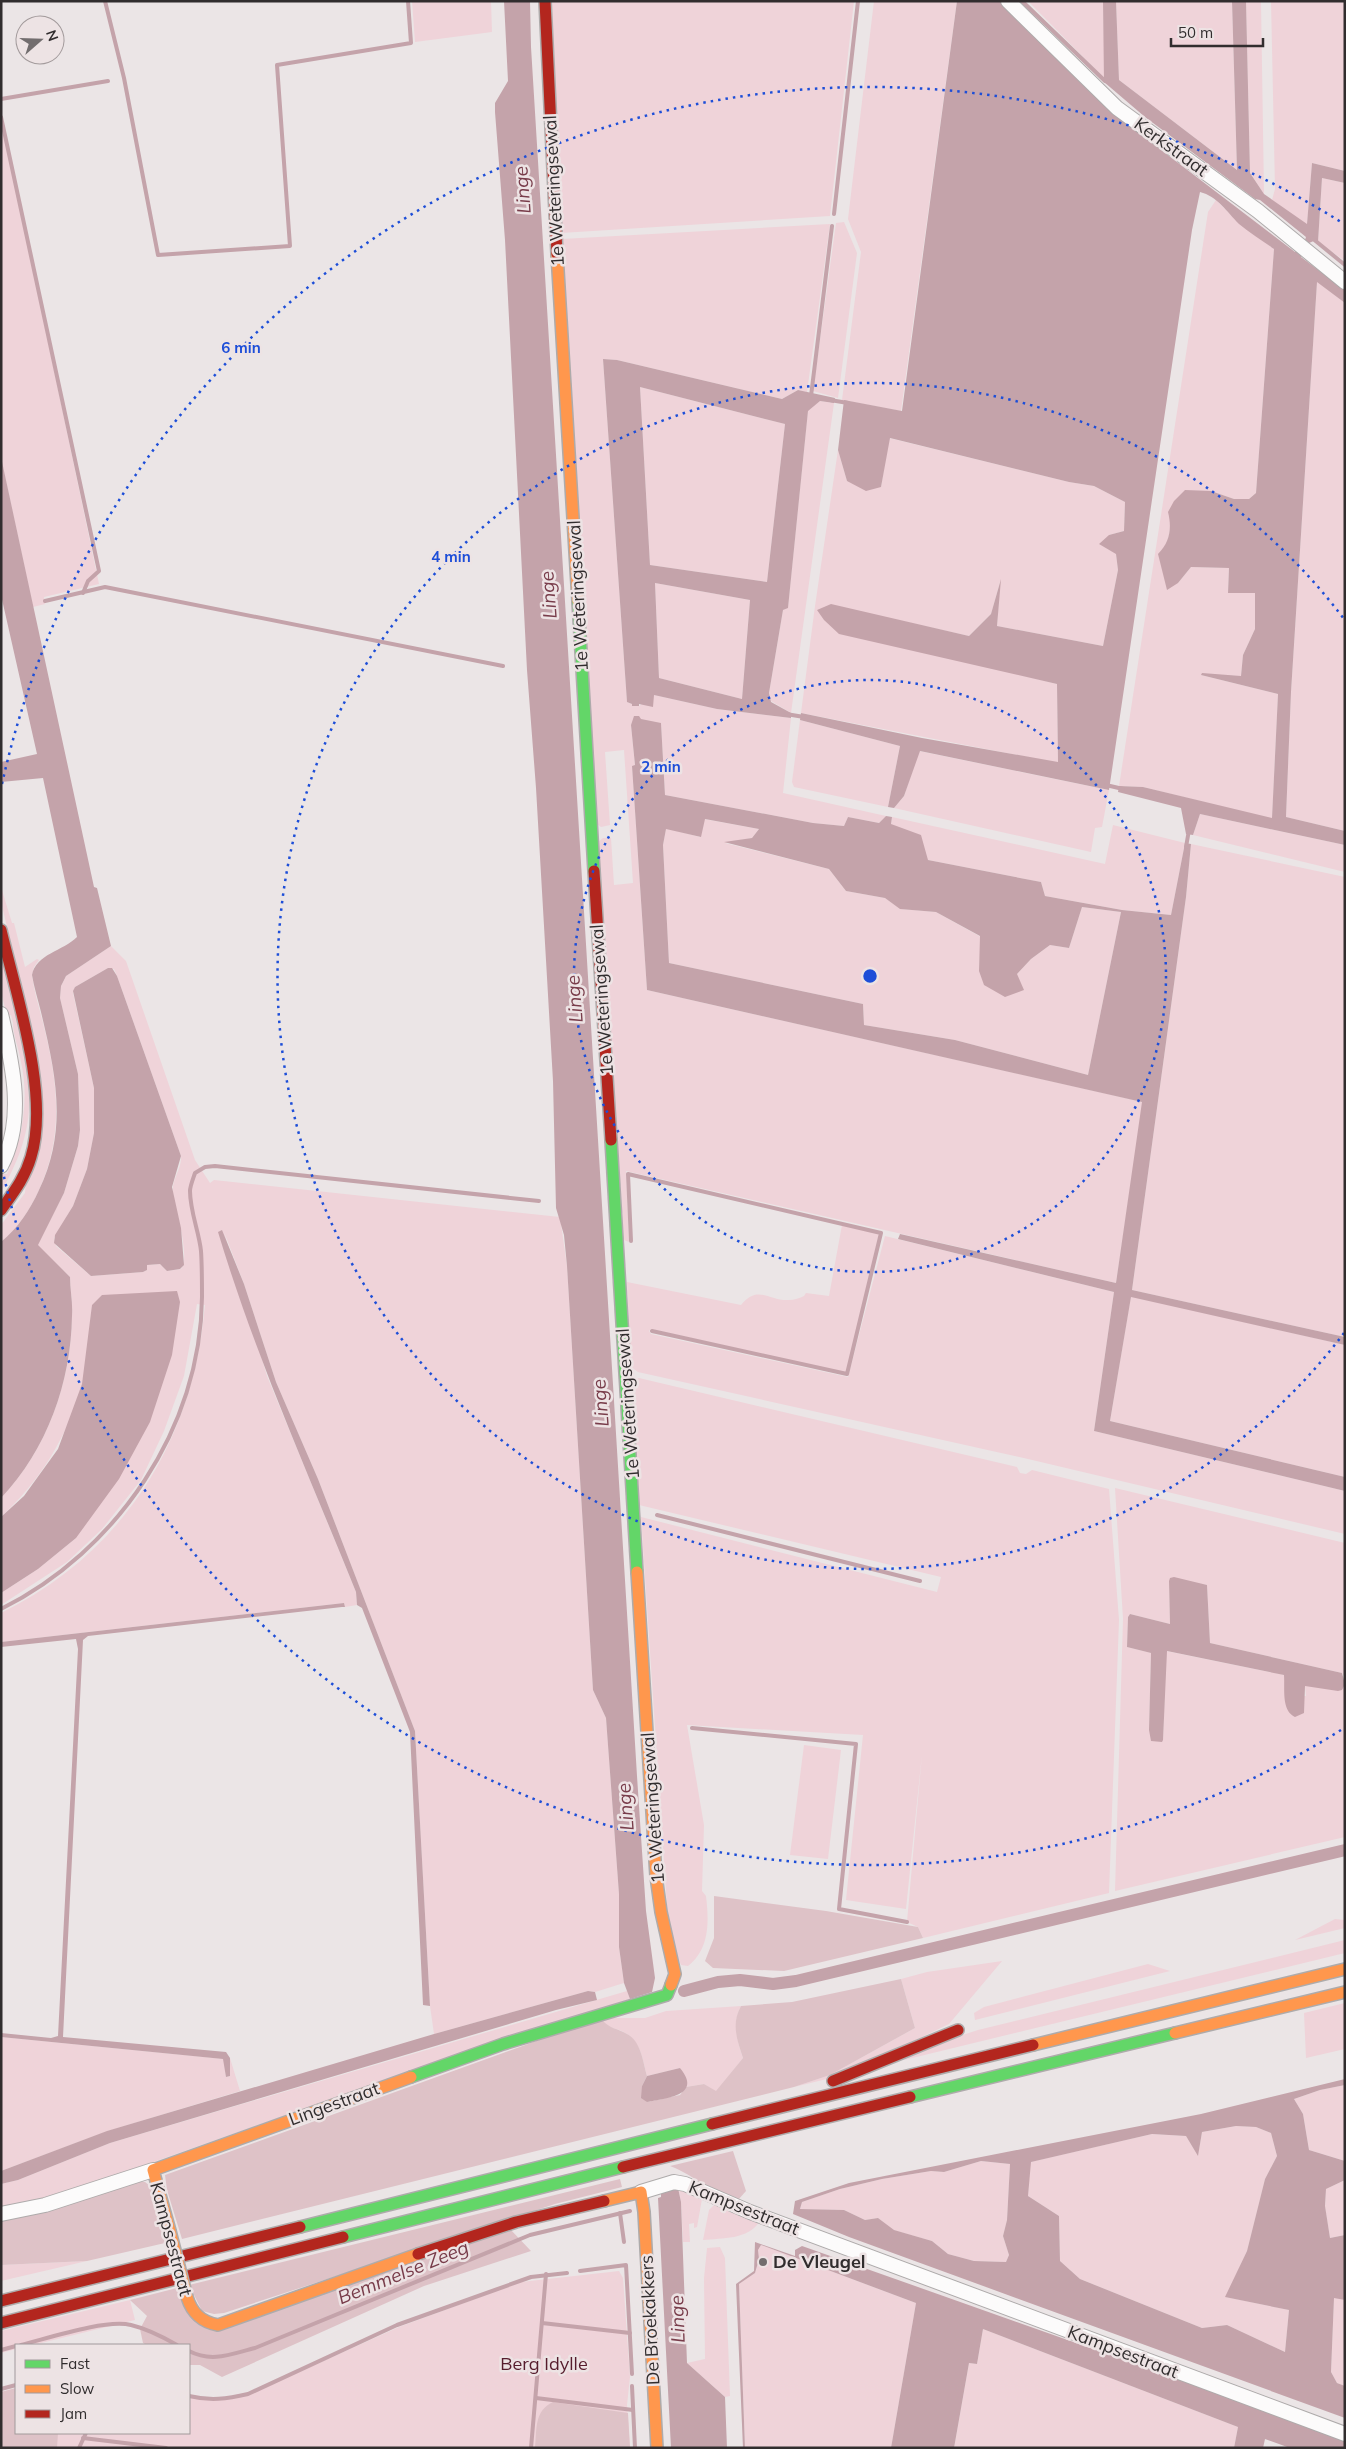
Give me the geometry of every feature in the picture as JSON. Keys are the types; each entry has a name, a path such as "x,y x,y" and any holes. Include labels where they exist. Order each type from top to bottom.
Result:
{"main road":[{"name":"1e Weteringsewal","path":"545,1 551,142 590,814 656,1876 661,1912 675,1974 667,1995"},
{"path":"1,930 35,1078 37,1126 31,1157 21,1182 1,1210"},
{"path":"1,2301 1345,1969"},
{"path":"1,2323 751,2135 1345,1992"},
{"name":"Lingestraat","path":"153,2170 503,2044 667,1995"},
{"path":"785,2106 823,2085 958,2030"},
{"name":"Kampsestraat","path":"153,2170 189,2309 209,2324 218,2325 374,2268 516,2222 641,2192"},
{"name":"De Broekakkers","path":"641,2192 645,2222 657,2448"}],"street":[{"name":"Kerkstraat","path":"1008,1 1117,108 1258,211 1345,282"},
{"path":"1,1014 15,1084 12,1132 6,1157 1,1166"},
{"path":"1,1123 12,1132"},
{"name":"Lingestraat","path":"1,2214 45,2205 153,2170"},
{"name":"Kampsestraat","path":"641,2192 667,2183 685,2184 750,2212 1345,2434"}],"green space":[{"path":"412,1 491,1 492,32 415,42"},
{"path":"552,1 854,1 830,216 561,233"},
{"path":"874,1 957,1 901,411 842,400 861,252 848,219"},
{"path":"1028,1 1103,1 1105,79"},
{"path":"1116,1 1232,1 1237,170 1119,80"},
{"path":"1246,1 1261,1 1264,194 1250,173"},
{"path":"1271,1 1345,1 1345,171 1312,163 1307,225 1272,200 1275,189"},
{"path":"1,119 99,584 44,597 45,604 33,607 1,458"},
{"path":"1322,178 1345,183 1345,261 1318,242"},
{"path":"1216,200 1240,224 1274,249 1256,493 1249,499 1234,499 1211,491 1171,524 1167,546 1159,555 1178,583 1191,567 1229,568 1228,593 1255,593 1255,629 1243,655 1241,676 1201,675 1278,694 1272,819 1143,787 1119,786 1208,212"},
{"path":"844,222 857,253 838,398 813,391 836,223"},
{"path":"830,224 807,392 798,390 782,399 617,360 603,359 627,702 633,706 639,706 654,695 717,709 791,718 783,793 886,816 879,823 848,817 844,826 813,823 665,795 661,724 634,720 631,725 635,766 632,766 647,990 1143,1102 1116,1283 626,1171 629,1242 624,1240 598,842 603,838 611,838 614,885 633,883 624,750 605,752 610,825 601,827 597,824 562,239"},
{"path":"1317,281 1345,303 1345,831 1286,817 1291,692"},
{"path":"640,387 785,424 767,582 650,565"},
{"path":"820,401 834,403 791,713 771,701 769,693 783,610 788,607 808,410"},
{"path":"889,438 1069,482 1094,486 1125,502 1124,531 1109,535 1116,554 1118,570 1103,646 997,626 1000,582 991,614 969,636 902,621 989,667 1057,684 1058,763 801,713 838,450 847,481 881,487"},
{"path":"655,583 750,600 742,699 659,678"},
{"path":"800,720 900,746 888,807 794,787 792,782"},
{"path":"919,751 1109,790 1102,827 1095,828 1091,852 894,808 904,796"},
{"path":"1200,814 1345,845 1345,872 1193,835"},
{"path":"892,817 1105,864 1113,825 1185,843 1171,915 1122,910 1045,896 1041,882 928,860 891,824"},
{"path":"704,819 759,829 752,838 725,843 829,869 846,891 885,898 901,909 936,912 981,937 979,971 1017,974 1031,959 1050,945 1069,948 1082,907 1121,912 1088,1075 955,1040 864,1025 863,1004 669,963 663,845 666,828 700,837"},
{"path":"1191,844 1345,877 1345,1337 1132,1290 1186,897"},
{"path":"1,887 12,923 14,923 25,967 37,959 39,960 34,967 32,975 53,1068 56,1109 52,1150 39,1190 23,1218 1,1242 1,1225 25,1193 37,1051 1,902"},
{"path":"111,946 126,961 195,1160 210,1183 214,1180 560,1217 567,1266 593,1690 606,1718 619,1894 619,1947 624,1983 595,1992 588,1991 434,2034 430,2006 415,1731 318,1479 276,1382 244,1284 224,1232 267,1376 356,1592 357,1605 345,1607 344,1603 1,1642 1,1613 45,1588 84,1558 117,1524 145,1487 168,1446 186,1402 198,1354 205,1305 197,1304 184,1376 164,1431 141,1480 102,1529 67,1562 1,1605 1,1593 38,1569 76,1538 92,1305 84,1375 69,1422 51,1457 40,1473 1,1517 1,1498 31,1459 53,1414 67,1366 71,1341 70,1277 37,1245 64,1193 78,1146 80,1130 78,1074 60,998 61,986 66,976","holes":["108,968 114,969 181,1156 173,1193 182,1233 184,1263 181,1269 167,1271 160,1264 147,1265 147,1270 143,1272 91,1276 56,1246 54,1238 73,1206 87,1169 94,1133 94,1088 73,993 75,987"]},
{"path":"1,956 23,1047 28,1083 29,1112 21,1148 1,1192 1,1174 7,1174 10,1167 7,1165 15,1140 19,1141 23,1121 25,1092 13,1023 11,1015 7,1016 1,992"},
{"path":"842,1225 879,1234 846,1373 651,1329 649,1331 651,1334 848,1377 885,1236 1114,1292 1094,1431 1345,1491 1345,1534 1028,1459 638,1372 631,1367 627,1282 741,1305 747,1299 758,1294 782,1300 795,1299 804,1296 806,1293 829,1296"},
{"path":"1131,1296 1345,1345 1345,1477 1110,1421"},
{"path":"639,1378 1017,1467 1020,1473 1026,1474 1032,1470 1109,1489 1119,1620 1109,1893 923,1938 918,1927 907,1922 922,1754 906,1909 846,1900 863,1735 687,1725 704,1825 702,1891 706,1896 708,1915 706,1934 701,1951 688,1966 681,1965 669,1936 641,1517 937,1592 941,1577 639,1505 633,1379"},
{"path":"1115,1488 1345,1543 1345,1677 1342,1673 1210,1643 1207,1585 1169,1581 1170,1624 1130,1614 1128,1617 1127,1647 1151,1653 1149,1730 1163,1740 1166,1651 1285,1675 1285,1695 1306,1696 1305,1686 1344,1686 1345,1684 1345,1837 1115,1891 1123,1619"},
{"path":"804,1745 841,1750 828,1859 790,1855"},
{"path":"1335,1919 1345,1920 1345,1928 1295,1940"},
{"path":"1345,1940 1345,1953 904,2060 941,2042 978,2030"},
{"path":"1002,1961 949,2024 843,2075 794,2087 830,2075 915,2028 901,1979 927,1972"},
{"path":"1148,1964 1170,1971 975,2020 974,2013 984,2007"},
{"path":"627,1991 630,1999 431,2064 63,2194 1,2207 1,2184 18,2180 110,2143"},
{"path":"1345,2003 1345,2049 1306,2058 1304,2013"},
{"path":"741,2006 736,2025 737,2039 743,2058 716,2092 704,2084 686,2087 687,2083 680,2068 647,2076 641,2053 632,2038 611,2027 600,2018 645,2018 666,2011"},
{"path":"1,2037 224,2059 226,2077 230,2076 230,2058 240,2091 108,2131 1,2171"},
{"path":"1345,2085 1345,2161 1309,2150 1303,2114 1294,2099 1320,2090"},
{"path":"1236,2126 1256,2127 1271,2133 1277,2156 1265,2179 1247,2251 1226,2297 1289,2310 1285,2352 1227,2325 1202,2328 1080,2279 1060,2261 1059,2216 1028,2196 1030,2162 1152,2134 1186,2136 1198,2155 1202,2132"},
{"path":"981,2161 1010,2164 1007,2220 1003,2236 1009,2255 1006,2262 974,2261 948,2254 932,2241 893,2230 878,2218 865,2220 844,2210 800,2209 802,2202 840,2189 882,2179 931,2171 944,2172"},
{"path":"1345,2180 1345,2235 1330,2238 1325,2207 1326,2189"},
{"path":"678,2188 701,2196 702,2199 697,2227 694,2228 694,2223 689,2224 690,2242 683,2242 681,2202"},
{"path":"715,2204 760,2221 749,2232 742,2235 703,2240 709,2210"},
{"path":"761,2245 916,2303 891,2448 745,2448 739,2284 755,2273 759,2259 758,2250"},
{"path":"720,2247 725,2258 730,2396 725,2397 687,2363 705,2359 704,2278 707,2248"},
{"path":"87,2261 1,2281 1,2265"},
{"name":"Berg Idylle","path":"619,2271 623,2278 630,2377 627,2405 630,2448 1,2448 1,2392 15,2388 15,2434 190,2434 190,2397 224,2400 248,2395 399,2327 521,2282"},
{"path":"1334,2297 1345,2300 1345,2386 1337,2383 1331,2372"},
{"path":"130,2300 135,2320 37,2344 15,2344 15,2349 1,2353 1,2331"},
{"path":"983,2329 1238,2427 1234,2448 954,2448 969,2363 977,2364"}],"shaded area":[{"path":"714,1896 826,1911 918,1927 923,1938 784,1971 713,1968 705,1961 714,1938"},
{"path":"901,1979 915,2028 830,2075 794,2087 182,2239 167,2190 165,2175 600,2018 610,2026 632,2037 638,2047 643,2058 647,2076 642,2086 647,2102 680,2095 686,2087 704,2084 716,2091 743,2058 737,2038 736,2026 736,2019 741,2006 792,2002"},
{"path":"733,2151 746,2191 738,2200 720,2193 670,2166"},
{"path":"620,2179 622,2187 555,2204 224,2313 214,2314 202,2311 189,2285"},
{"path":"136,2181 145,2182 150,2186 165,2243 87,2261 1,2265 1,2220"},
{"path":"510,2229 531,2251 424,2286 222,2377 200,2365 190,2365 190,2344 143,2343 140,2329 147,2316 130,2300 177,2288 203,2324"},
{"path":"15,2388 15,2434 58,2434 57,2448 1,2448 1,2392"},
{"path":"553,2402 628,2413 630,2448 535,2448 539,2416 542,2410"}],"water":[{"name":"Linge","path":"504,1 530,1 531,47 637,1776 646,1911 655,1978 652,1992 630,1999 624,1983 619,1947 619,1894 606,1718 593,1690 567,1266 564,1235 556,1208 553,1081 536,788 527,670 505,240 495,112 495,103 508,81"},
{"path":"957,1 1000,1 1114,114 1295,252 1297,250 1302,254 1301,257 1345,290 1345,303 1317,282 1291,692 1286,817 1345,831 1345,845 1200,814 1193,835 1186,834 1181,808 1118,792 1119,786 1143,787 1272,818 1278,694 1201,675 1202,673 1241,676 1243,655 1255,629 1255,593 1228,593 1229,568 1191,567 1178,583 1167,590 1158,554 1165,545 1169,534 1168,512 1174,501 1185,490 1211,491 1234,499 1249,499 1256,493 1274,249 1239,224 1212,197 1200,192 1192,230 1109,790 920,751 904,796 894,808 888,807 900,746 800,720 801,713 922,738 1058,762 1057,684 839,634 824,620 817,610 831,604 969,636 991,614 1001,579 997,626 1103,646 1118,570 1116,554 1099,544 1109,535 1124,531 1125,502 1094,486 1069,482 890,438 881,487 866,491 847,481 838,450 844,400 902,411"},
{"path":"1103,1 1116,1 1119,80 1237,170 1232,1 1246,1 1250,173 1264,194 1307,224 1312,163 1345,171 1345,183 1322,178 1318,242 1316,240 1309,243 1305,240 1306,237 1260,200 1255,199 1145,117 1104,82"},
{"path":"603,359 617,360 782,399 798,390 835,398 834,403 820,401 808,411 788,608 783,610 769,693 771,702 791,713 791,718 717,709 654,695 653,707 639,704 639,706 632,706 632,704 627,702","holes":["640,387 785,424 767,582 650,565","655,583 750,600 742,699 659,678"]},
{"path":"1,457 94,887 97,888 111,946 66,976 61,986 60,998 78,1074 80,1130 78,1146 64,1193 38,1245 70,1277 71,1341 61,1390 43,1437 31,1459 1,1498 1,1242 23,1218 39,1190 54,1145 56,1123 55,1080 32,975 44,957 77,937 43,778 1,782 1,762 37,754 1,595"},
{"path":"634,716 661,723 665,795 813,823 844,826 848,817 879,823 886,816 892,817 891,824 921,835 928,860 1041,882 1045,896 1122,910 1171,915 1185,843 1191,844 1186,897 1132,1290 1345,1337 1345,1345 1131,1297 1110,1421 1345,1477 1345,1491 1094,1431 1114,1292 898,1239 900,1234 1116,1283 1142,1102 647,990 632,766 635,765 631,725","holes":["705,819 759,829 752,838 724,842 829,869 846,891 885,898 900,909 936,912 980,936 979,971 984,985 1005,997 1024,990 1017,974 1031,959 1050,945 1069,948 1082,907 1121,912 1088,1075 955,1040 864,1025 863,1004 669,963 663,845 666,829 701,837"]},
{"path":"108,968 112,968 117,976 181,1156 172,1187 181,1228 184,1265 180,1269 167,1271 160,1264 147,1265 147,1270 143,1272 91,1276 54,1243 55,1235 73,1206 87,1169 94,1133 94,1088 73,991 75,987"},
{"path":"222,1230 244,1284 276,1382 318,1479 415,1731 430,2006 423,2005 410,1732 362,1608 357,1605 356,1592 265,1369 218,1232"},
{"path":"177,1291 180,1302 172,1355 150,1422 119,1479 76,1538 38,1569 1,1593 1,1517 24,1496 58,1449 82,1384 92,1305 102,1295"},
{"path":"1174,1577 1207,1585 1210,1643 1342,1673 1345,1684 1342,1690 1305,1686 1304,1713 1295,1717 1286,1705 1284,1675 1167,1651 1163,1740 1162,1742 1151,1741 1149,1730 1151,1653 1127,1647 1128,1617 1130,1614 1170,1624 1169,1581 1170,1578"},
{"path":"344,1603 345,1607 88,1636 83,1640 63,2037 226,2052 230,2058 230,2076 226,2077 223,2059 1,2037 1,2033 51,2038 58,2036 78,1649 76,1639 1,1647 1,1642"},
{"path":"588,1991 595,1992 597,2000 556,2010 110,2143 18,2180 1,2184 1,2171 107,2131 434,2034"},
{"path":"680,2068 686,2077 687,2085 685,2090 672,2097 647,2102 641,2098 642,2086 647,2076"},
{"path":"1345,2079 1345,2085 1320,2090 1294,2099 1303,2114 1309,2150 1345,2161 1345,2180 1326,2189 1325,2206 1330,2238 1345,2235 1345,2300 1334,2298 1331,2372 1337,2383 1345,2386 1345,2418 849,2237 793,2214 795,2201 849,2183 1201,2114","holes":["1236,2126 1256,2127 1271,2133 1277,2156 1265,2179 1247,2251 1225,2297 1289,2310 1285,2352 1227,2325 1202,2328 1080,2279 1060,2261 1059,2216 1028,2196 1031,2162 1152,2134 1186,2136 1198,2156 1202,2132","981,2161 1010,2164 1007,2220 1003,2236 1009,2255 1006,2262 974,2261 948,2254 932,2241 894,2230 878,2218 865,2220 844,2210 800,2209 802,2202 840,2189 882,2179 931,2171 944,2172"]},
{"name":"Linge","path":"678,2188 681,2202 687,2363 725,2397 727,2448 671,2448 658,2198 661,2197 661,2192"},
{"path":"755,2242 795,2256 795,2250 802,2246 1345,2438 1345,2448 1290,2448 1265,2439 1263,2448 1234,2448 1238,2427 983,2329 977,2364 969,2363 954,2448 891,2448 916,2303 761,2245 758,2250 759,2259 755,2273 739,2284 745,2448 743,2448 736,2284 754,2271"}],"waterway":[{"path":"105,1 124,78 158,255 290,246 277,65 411,43 408,1"},
{"path":"834,214 858,1"},
{"path":"1022,1 1105,81 1110,82"},
{"path":"1,99 108,81"},
{"path":"1,117 99,571 88,581 83,593"},
{"path":"811,396 832,226"},
{"path":"1312,238 1345,265"},
{"path":"830,400 848,403"},
{"path":"45,601 105,587 503,666"},
{"path":"786,714 804,717"},
{"path":"1106,785 1123,789"},
{"path":"1186,847 1189,830"},
{"path":"1,1609 43,1584 81,1554 115,1519 145,1480 169,1438 186,1393 198,1346 202,1297 201,1257 190,1191 195,1173 205,1167 215,1166 539,1201"},
{"path":"631,1241 628,1174 881,1233 847,1374 652,1331"},
{"path":"657,1515 920,1581"},
{"path":"692,1728 856,1744 839,1909 907,1922"},
{"path":"684,1991 718,1982 740,1980 773,1984 796,1981 1345,1850"},
{"name":"Bemmelse Zeeg","path":"190,2352 197,2355 214,2357 255,2348 530,2235 630,2211"},
{"path":"620,2213 624,2242"},
{"path":"580,2271 626,2265 632,2374"},
{"path":"190,2396 218,2399 248,2394 397,2325 531,2277 567,2273"},
{"path":"531,2448 546,2274"},
{"path":"542,2323 630,2333"},
{"name":"Bemmelse Zeeg","path":"25,2344 77,2330 120,2324 143,2329 175,2344"},
{"name":"Bemmelse Zeeg","path":"1,2350 15,2346"},
{"path":"1,2389 15,2385"},
{"path":"632,2386 635,2448"},
{"path":"536,2398 633,2410"},
{"path":"79,2448 86,2434"},
{"path":"83,2438 166,2448"}],"traffic: fast":[{"path":"578,601 594,871"},
{"path":"611,1140 637,1572"},
{"path":"411,2077 503,2044 667,1995 671,1985"},
{"path":"910,2097 1175,2033"},
{"path":"300,2227 712,2124"},
{"path":"343,2237 623,2167"}],"traffic: slow":[{"path":"557,254 578,601"},
{"path":"637,1572 656,1876 661,1912 675,1974 671,1985"},
{"path":"1033,2045 1345,1969"},
{"path":"1175,2033 1345,1992"},
{"path":"170,2231 153,2170 411,2077"},
{"path":"604,2201 641,2192 644,2212 657,2448"},
{"path":"170,2231 187,2297"},
{"path":"187,2297 198,2316 207,2322 218,2325 418,2254"}],"traffic: jam":[{"path":"545,1 557,254"},
{"path":"594,871 611,1140"},
{"path":"1,930 29,1044 36,1104 36,1132 31,1157 18,1185 1,1210"},
{"path":"833,2081 958,2030"},
{"path":"712,2124 1033,2045"},
{"path":"623,2167 910,2097"},
{"path":"418,2254 516,2222 604,2201"},
{"path":"1,2301 300,2227"},
{"path":"1,2323 343,2237"}],"place":[{"name":"De Vleugel","path":"763,2262"}]}
